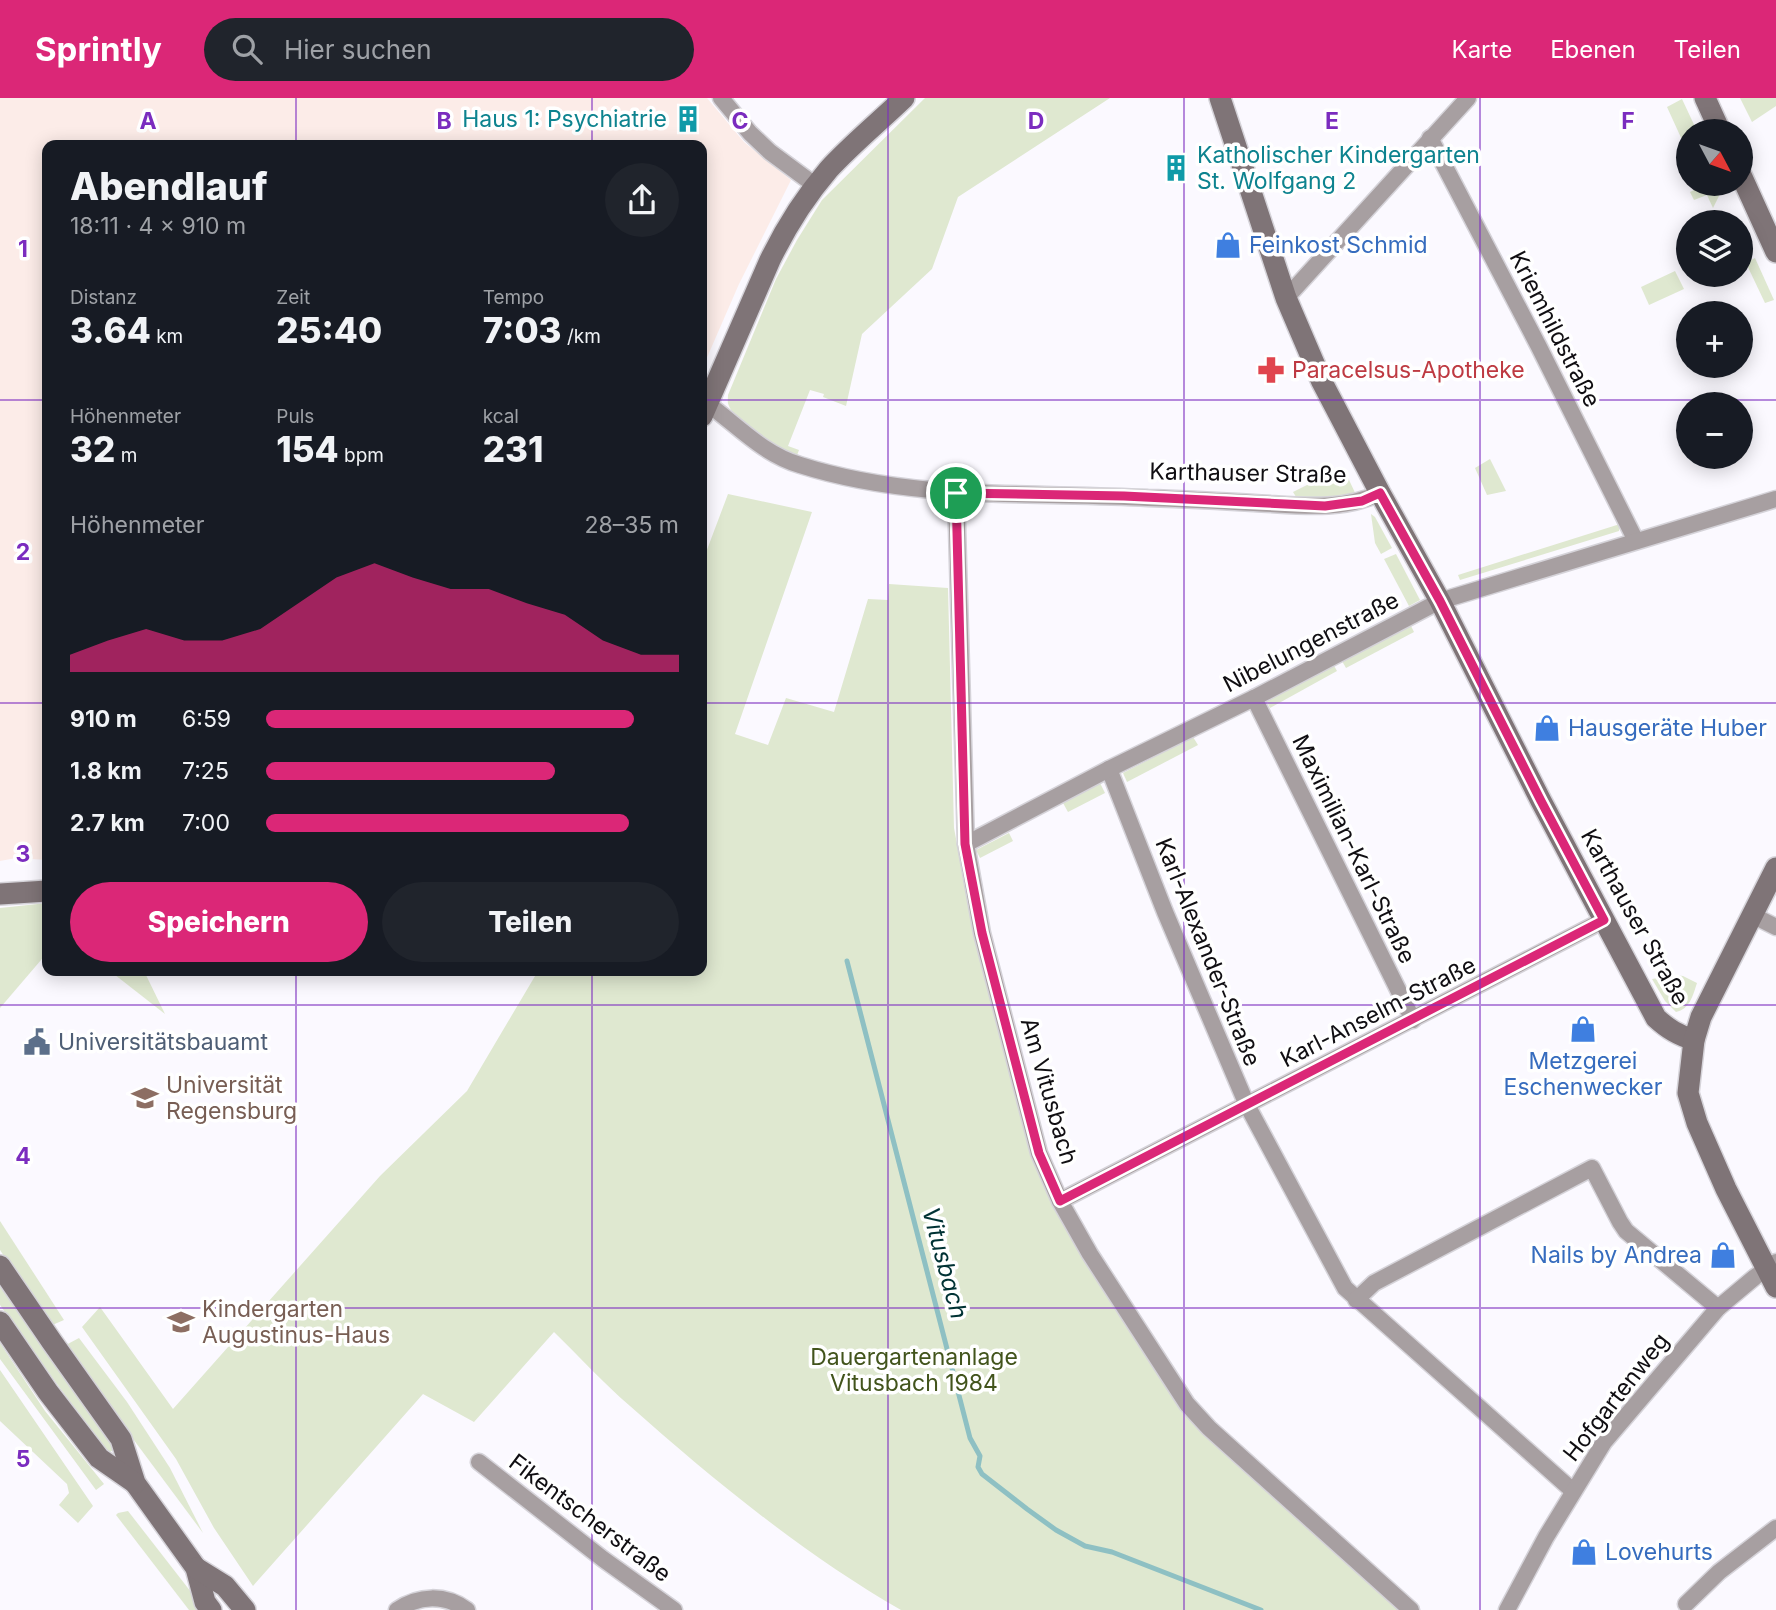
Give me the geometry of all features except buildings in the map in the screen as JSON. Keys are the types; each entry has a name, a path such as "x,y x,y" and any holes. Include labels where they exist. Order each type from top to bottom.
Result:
{"street":[{"path":"721,98 770,152 816,186"},
{"path":"707,405 775,250 802,204 830,168 904,98"},
{"path":"1220,98 1286,298 1322,382 1380,493"},
{"path":"1286,298 1468,98"},
{"path":"1705,98 1715,119"},
{"name":"Kriemhildstraße","path":"1430,138 1636,541"},
{"path":"1751,196 1776,252"},
{"name":"Karthauser Straße","path":"707,411 732,421 765,450 781,459 865,483 956,493 1124,496 1325,506 1362,501 1380,493 1440,601 1541,801 1656,1018 1668,1030 1694,1040"},
{"name":"Am Vitusbach","path":"956,493 965,844 982,933 1039,1153 1060,1201 1123,1306 1187,1404 1209,1429 1411,1610"},
{"name":"Nibelungenstraße","path":"965,844 1440,601 1776,499"},
{"name":"Maximilian-Karl-Straße","path":"1254,698 1413,1020"},
{"name":"Karl-Alexander-Straße","path":"1109,769 1165,912 1247,1105 1345,1288 1573,1491"},
{"path":"1773,1273 1733,1205 1696,1123 1688,1093 1694,1040 1701,1017 1776,868"},
{"path":"0,894 42,891"},
{"path":"1752,915 1776,927"},
{"name":"Karl-Anselm-Straße","path":"1060,1201 1604,920"},
{"path":"1356,1300 1374,1283 1592,1168 1626,1231 1718,1308"},
{"path":"0,1266 121,1439 135,1483 196,1568 205,1602 211,1610"},
{"name":"Hofgartenweg","path":"1507,1610 1573,1491 1604,1442 1718,1308 1773,1273"},
{"path":"0,1321 48,1392 99,1458 135,1483"},
{"name":"Fikentscherstraße","path":"479,1462 603,1559 674,1610"},
{"path":"1686,1604 1719,1572 1776,1528"},
{"path":"196,1568 225,1586 245,1610"},
{"path":"397,1610 418,1599 431,1598 446,1599 467,1610"}],"shaded area":[{"path":"0,98 707,98 744,142 791,180 739,284 707,358 707,140 42,140 42,860 16,858 0,861"}],"green space":[{"path":"925,98 1110,98 958,197 932,269 862,334 846,406 810,390 788,446 799,450 796,458 769,443 740,420 729,406 728,395 776,279 822,200"},
{"path":"1740,98 1776,98 1776,106 1754,121 1750,119"},
{"path":"1682,99 1691,119 1676,119 1676,127 1667,107"},
{"path":"1707,196 1719,196 1713,208"},
{"path":"1755,258 1774,300 1765,303 1753,278"},
{"path":"1675,271 1676,287 1684,289 1649,305 1641,287"},
{"path":"1490,459 1506,491 1487,495 1475,468"},
{"path":"1343,467 1357,497 1298,500 1293,492"},
{"name":"Dauergartenanlage Vitusbach 1984","path":"728,494 812,512 735,734 768,745 786,698 834,712 868,599 888,600 889,584 948,588 954,828 975,940 1033,1158 1054,1209 1178,1406 1193,1424 1398,1610 901,1610 795,1541 726,1488 620,1397 554,1332 474,1422 423,1394 253,1586 214,1528 176,1459 82,1327 100,1307 173,1409 380,1176 467,1091 535,976 707,976 707,550"},
{"path":"1371,514 1392,548 1381,554 1375,543"},
{"path":"1620,524 1619,531 1460,580 1458,575"},
{"path":"1396,554 1420,600 1409,606 1384,559"},
{"path":"1410,624 1414,632 1346,668 1342,661"},
{"path":"1333,664 1337,671 1270,708 1266,700"},
{"path":"1193,737 1198,745 1127,782 1123,773"},
{"path":"1100,783 1105,793 1068,812 1063,803"},
{"path":"1009,833 1013,841 980,858 976,850"},
{"path":"42,904 42,959 0,1008 0,908"},
{"path":"1676,975 1697,983 1688,1005 1676,1012 1665,1001 1652,979"},
{"path":"116,976 146,976 165,1014"},
{"path":"0,1221 64,1320 50,1326 0,1250"},
{"path":"0,1287 116,1447 112,1451 107,1453 0,1305"},
{"path":"79,1338 127,1402 170,1468 203,1533 64,1346"},
{"path":"0,1343 45,1411 104,1484 96,1490 0,1359"},
{"path":"0,1370 93,1506 78,1523 59,1505 69,1493 67,1484 0,1421"},
{"path":"128,1511 205,1610 189,1610 116,1515"}],"waterway":[{"name":"Vitusbach","path":"847,961 970,1438 980,1456 978,1467 982,1474 1056,1530 1085,1546 1112,1552 1261,1610"}],"place":[{"name":"Haus 1: Psychiatrie","path":"688,119"},
{"name":"Katholischer Kindergarten St. Wolfgang 2","path":"1176,168"},
{"name":"Feinkost Schmid","path":"1228,245"},
{"name":"Paracelsus-Apotheke","path":"1271,370"},
{"name":"Hausgeräte Huber","path":"1547,728"},
{"name":"Metzgerei Eschenwecker","path":"1583,1029"},
{"name":"Universitätsbauamt","path":"37,1042"},
{"name":"Universität Regensburg","path":"145,1098"},
{"name":"Nails by Andrea","path":"1723,1255"},
{"name":"Kindergarten Augustinus-Haus","path":"181,1322"},
{"name":"Lovehurts","path":"1584,1552"}],"route":[{"path":"956,493 1124,496 1325,506 1362,501 1380,493 1440,601 1604,920 1060,1201 1039,1153 982,933 965,844 956,493"}]}
